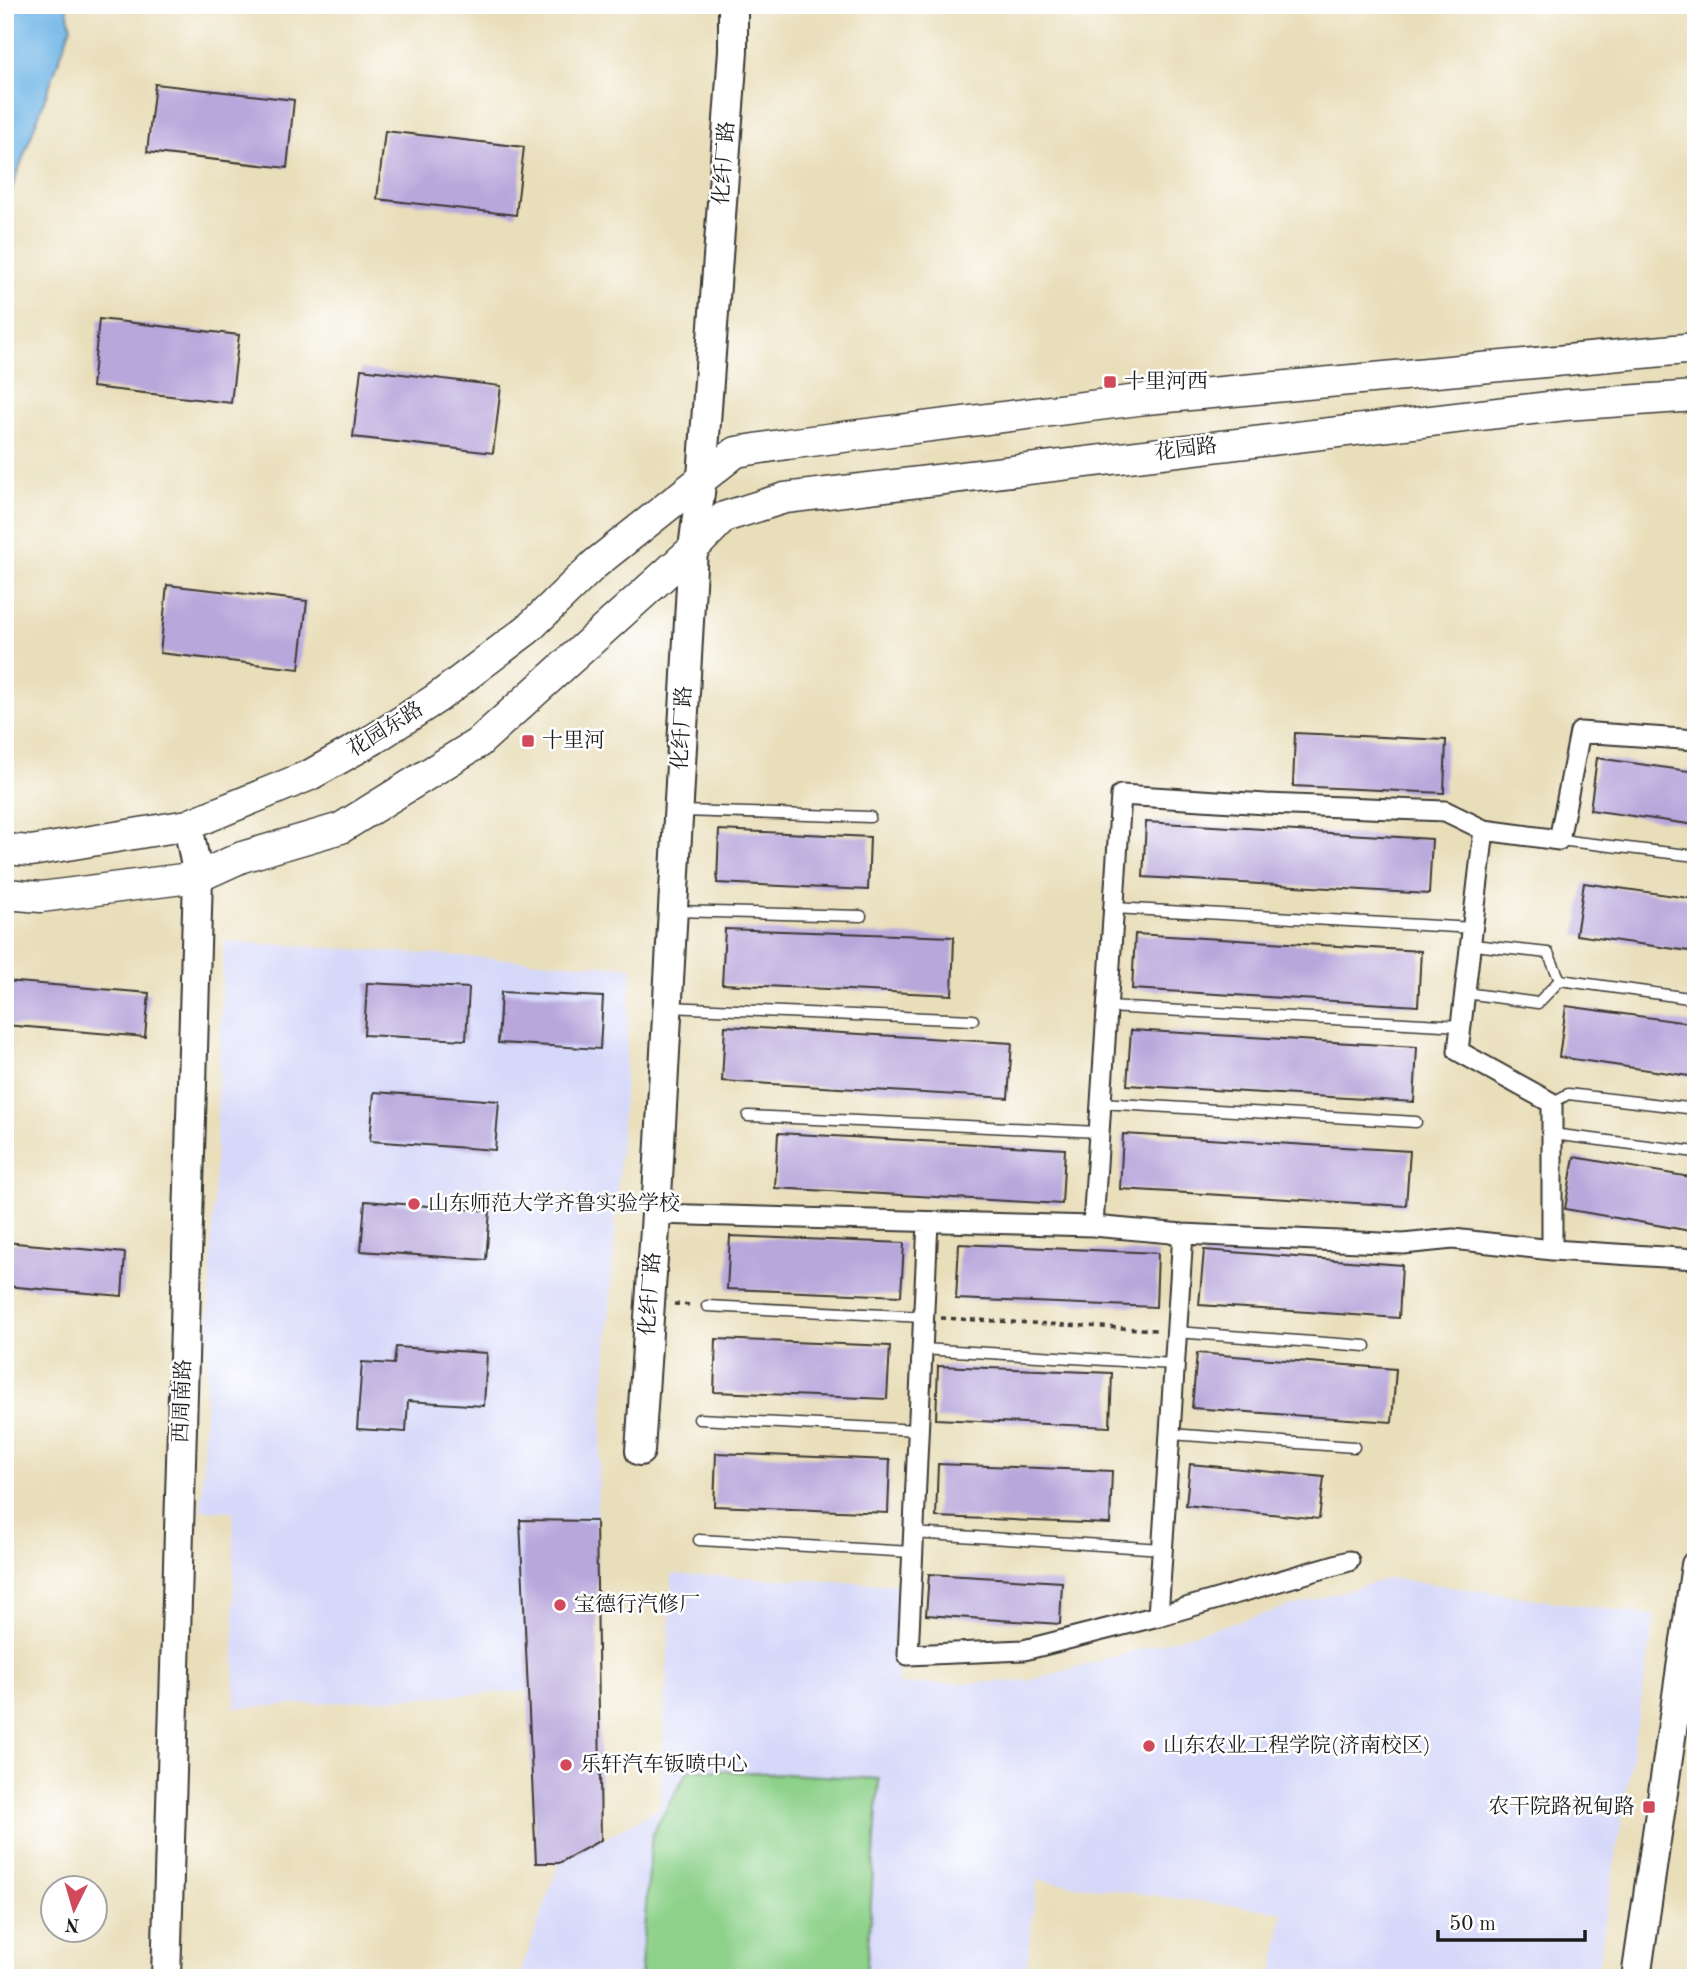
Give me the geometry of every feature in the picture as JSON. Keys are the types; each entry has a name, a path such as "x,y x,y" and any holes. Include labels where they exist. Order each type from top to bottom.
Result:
{"main road":[{"name":"化纤厂路","path":"640,1451 668,1007 692,550 702,477 733,65 733,5"},
{"path":"702,477 736,453 787,444 1146,399 1696,348"},
{"name":"花园路","path":"692,550 724,517 785,498 1565,405 1696,396"},
{"name":"花园东路","path":"5,849 31,851 188,825 310,775 374,739 438,698 528,629 595,564 702,477"},
{"path":"5,894 41,897 198,877 242,857 341,828 478,743 692,550"},
{"name":"西周南路","path":"166,1978 198,877 188,825"},
{"path":"1636,1978 1696,1565"}],"street":[{"path":"1093,1226 1121,795 1445,811 1485,830 1559,841 1580,732 1696,740"},
{"path":"1485,830 1458,1051 1552,1103 1552,1250"},
{"path":"656,1214 1093,1226 1183,1234 1404,1244 1453,1239 1552,1250 1696,1259"},
{"path":"928,1222 908,1656 1024,1650 1158,1616 1349,1561"},
{"path":"1158,1616 1183,1234"}],"lane":[{"path":"678,810 870,817"},
{"path":"1559,841 1696,856"},
{"path":"1114,908 1474,937 1548,953 1560,980"},
{"path":"673,911 861,916"},
{"path":"1466,993 1538,1003 1560,980"},
{"path":"1560,980 1696,999"},
{"path":"668,1007 973,1020"},
{"path":"1107,1007 1462,1026"},
{"path":"1552,1103 1568,1094 1696,1109"},
{"path":"1101,1103 1416,1122"},
{"path":"748,1116 1099,1132"},
{"path":"1552,1135 1696,1152"},
{"path":"707,1306 924,1317"},
{"path":"1176,1332 1366,1346"},
{"path":"922,1349 1174,1364"},
{"path":"699,1419 918,1430"},
{"path":"1170,1434 1354,1447"},
{"path":"699,1540 1162,1549"}],"path":[{"path":"650,1303 707,1306"},
{"path":"924,1317 1176,1332"}],"shaded area":[{"name":"山东师范大学齐鲁实验学校","path":"224,941 632,967 596,1521 520,1520 528,1691 235,1708 233,1511 201,1510"},
{"name":"山东农业工程学院(济南校区)","path":"672,1574 906,1585 897,1685 1028,1681 1390,1578 1655,1616 1596,1978 1273,1978 1283,1912 1037,1880 1025,1978 519,1978 559,1863 660,1808"}],"green space":[{"path":"689,1769 879,1779 866,1978 640,1978 652,1834"}],"water":[{"path":"5,5 66,5 71,27 5,207"}],"building":[{"path":"155,84 294,100 287,168 147,152"},
{"path":"385,131 524,147 516,215 377,199"},
{"path":"99,319 239,335 231,403 92,387"},
{"path":"361,369 501,386 493,453 353,437"},
{"path":"167,585 307,601 299,669 160,653"},
{"path":"1295,733 1446,740 1444,793 1293,786"},
{"path":"1597,758 1696,772 1696,825 1590,810"},
{"path":"1146,822 1432,839 1429,894 1143,877"},
{"path":"719,830 870,837 868,890 717,883"},
{"path":"1584,883 1696,899 1696,952 1576,935"},
{"path":"725,929 954,937 952,995 722,984"},
{"path":"1135,934 1421,951 1418,1006 1132,989"},
{"path":"5,981 149,993 145,1037 5,1025"},
{"path":"367,983 469,988 466,1040 364,1035"},
{"path":"501,992 603,997 600,1049 498,1043"},
{"path":"1566,1006 1696,1024 1696,1077 1559,1057"},
{"path":"725,1026 1012,1043 1008,1098 722,1081"},
{"path":"1131,1030 1417,1047 1414,1102 1127,1085"},
{"path":"374,1092 499,1101 495,1150 370,1141"},
{"path":"778,1133 1065,1149 1062,1204 775,1188"},
{"path":"1123,1134 1410,1151 1406,1206 1120,1189"},
{"path":"1574,1157 1696,1178 1696,1206 1691,1231 1565,1209"},
{"path":"365,1201 490,1211 486,1260 361,1251"},
{"path":"730,1236 904,1243 901,1296 727,1289"},
{"path":"5,1242 125,1253 122,1296 5,1286"},
{"path":"959,1244 1158,1253 1156,1307 956,1299"},
{"path":"1204,1250 1402,1265 1399,1318 1199,1305"},
{"path":"716,1339 890,1346 887,1399 714,1392"},
{"path":"396,1347 487,1353 484,1406 408,1401 406,1432 357,1429 362,1362 394,1364"},
{"path":"1197,1353 1396,1369 1392,1422 1192,1408"},
{"path":"938,1366 1112,1373 1110,1427 936,1419"},
{"path":"716,1453 890,1460 888,1513 714,1506"},
{"path":"938,1464 1112,1471 1110,1524 936,1517"},
{"path":"1190,1464 1324,1477 1319,1519 1186,1505"},
{"path":"520,1520 596,1521 601,1840 559,1863 536,1863"},
{"path":"929,1574 1062,1582 1060,1624 926,1615"}],"place":[{"name":"十里河西","path":"1110,382"},
{"name":"十里河","path":"528,741"},
{"name":"山东师范大学齐鲁实验学校","path":"414,1204"},
{"name":"宝德行汽修厂","path":"560,1605"},
{"name":"山东农业工程学院(济南校区)","path":"1149,1746"},
{"name":"乐轩汽车钣喷中心","path":"566,1765"},
{"name":"农干院路祝甸路","path":"1649,1807"}]}
